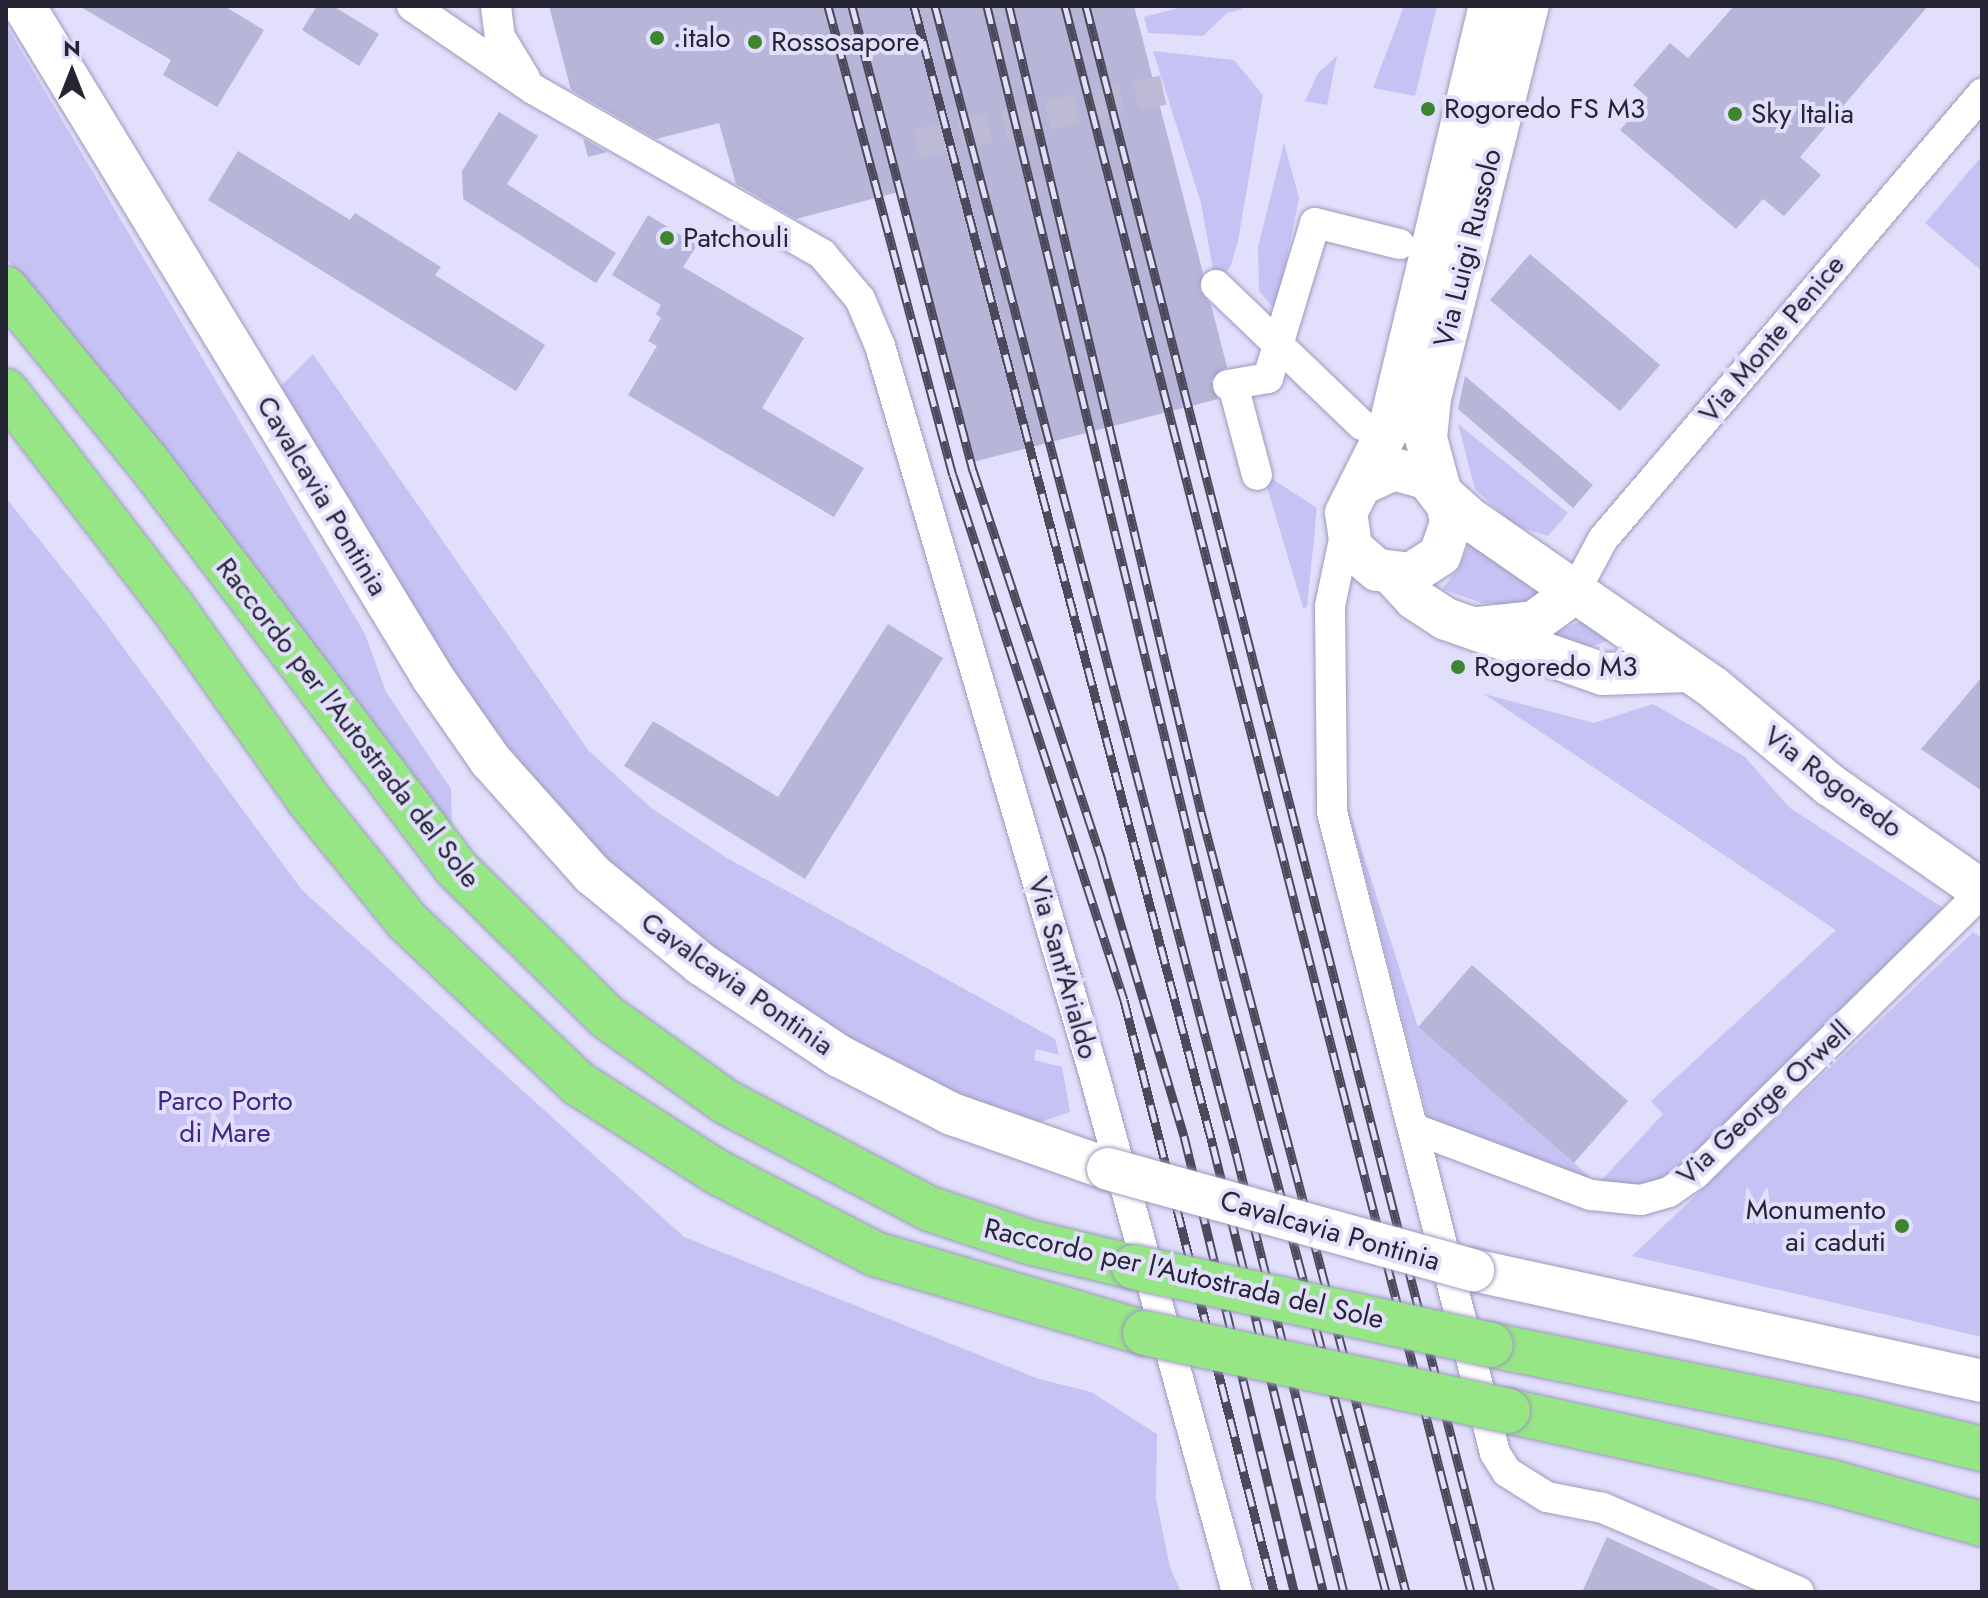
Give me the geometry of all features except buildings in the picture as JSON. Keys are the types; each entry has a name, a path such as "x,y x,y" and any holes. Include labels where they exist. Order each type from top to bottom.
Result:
{"highway":[{"name":"Raccordo per l'Autostrada del Sole","path":"6,289 155,472 456,868 607,1017 726,1102 930,1209 1029,1242 1491,1345 1854,1418 1982,1449"},
{"name":"Raccordo per l'Autostrada del Sole","path":"6,391 171,605 309,800 407,921 579,1084 717,1172 875,1254 1145,1333 1827,1481 1982,1524"}],"street":[{"name":"Cavalcavia Pontinia","path":"24,6 433,678 490,760 593,875 701,964 839,1056 982,1126 1108,1169 1473,1270 1982,1381"},
{"name":"Via Sant'Arialdo","path":"412,6 533,89 822,254 860,299 880,346 1093,1070 1237,1592"},
{"path":"496,6 506,51 533,89"},
{"name":"Via Luigi Russolo","path":"1362,484 1390,425 1490,6"},
{"name":"Via Luigi Russolo","path":"1441,492 1426,438 1430,398 1528,6"},
{"name":"Via Monte Penice","path":"1574,593 1603,539 1982,94"},
{"path":"1257,475 1230,385 1268,378 1276,338 1315,223 1399,244"},
{"path":"1216,285 1276,338 1362,425"},
{"path":"1393,575 1411,574 1440,555 1451,523 1441,492 1419,475 1394,469 1362,484 1352,497 1330,606 1329,789 1495,1453 1507,1472 1547,1497 1603,1508 1799,1592"},
{"name":"Via Rogoredo","path":"1441,492 1574,593 1687,671 1830,785 1982,892"},
{"path":"1346,530 1362,560 1393,575 1415,599 1466,628 1603,674 1687,671"},
{"path":"1466,628 1534,622 1564,605 1574,593"},
{"name":"Via George Orwell","path":"1415,1129 1591,1195 1641,1200 1669,1192 1695,1174 1982,892"}],"green space":[{"path":"1186,6 1241,6 1242,9 1227,13 1203,36 1148,33 1144,17"},
{"path":"1404,6 1437,6 1415,96 1373,88"},
{"path":"6,25 365,634 386,692 451,789 452,828 6,258"},
{"path":"1153,51 1234,60 1263,95 1238,241 1231,265 1216,285 1201,203"},
{"path":"1337,56 1327,105 1305,101 1318,73"},
{"path":"1284,143 1299,198 1276,311 1259,291 1258,247"},
{"path":"1982,156 1982,271 1925,223"},
{"path":"313,354 588,750 651,808 727,858 1055,1039 1059,1055 1036,1049 1034,1060 1062,1067 1070,1112 1040,1122 921,1081 777,1000 631,887 520,762 441,657 357,517 281,386"},
{"path":"1458,424 1568,513 1548,536 1514,525 1475,489"},
{"path":"1263,473 1317,508 1307,607 1303,608"},
{"name":"Parco Porto di Mare","path":"6,498 94,608 302,890 684,1237 1039,1379 1091,1392 1157,1434 1156,1499 1170,1567 1181,1592 6,1592"},
{"path":"1470,543 1544,592 1528,605 1514,605 1482,603 1442,589 1459,568"},
{"path":"1585,619 1617,638 1580,650 1543,638"},
{"path":"1484,694 1594,723 1653,704 1744,756 1790,808 1951,913 1689,1169 1658,1187 1623,1192 1603,1189 1429,1123 1346,800 1418,1027 1598,1184 1663,1114 1651,1101 1836,930"},
{"path":"1973,932 1982,938 1982,1337 1632,1256"}],"tunnel":[{"path":"916,144 1163,90"}],"railway":[{"path":"828,6 953,475 1124,1000 1274,1592"},
{"path":"852,6 973,470 1102,861 1184,1136 1294,1592"},
{"path":"914,6 1213,1146 1323,1592"},
{"path":"935,6 1236,1153 1344,1592"},
{"path":"987,6 1224,981 1386,1592"},
{"path":"1009,6 1202,816 1406,1592"},
{"path":"1065,6 1471,1592"},
{"path":"1086,6 1491,1592"}],"place":[{"name":".italo","path":"657,38"},
{"name":"Rossosapore","path":"755,42"},
{"name":"Rogoredo FS M3","path":"1428,109"},
{"name":"Sky Italia","path":"1735,114"},
{"name":"Patchouli","path":"667,238"},
{"name":"Rogoredo M3","path":"1458,667"},
{"name":"Monumento ai caduti","path":"1902,1226"}]}
